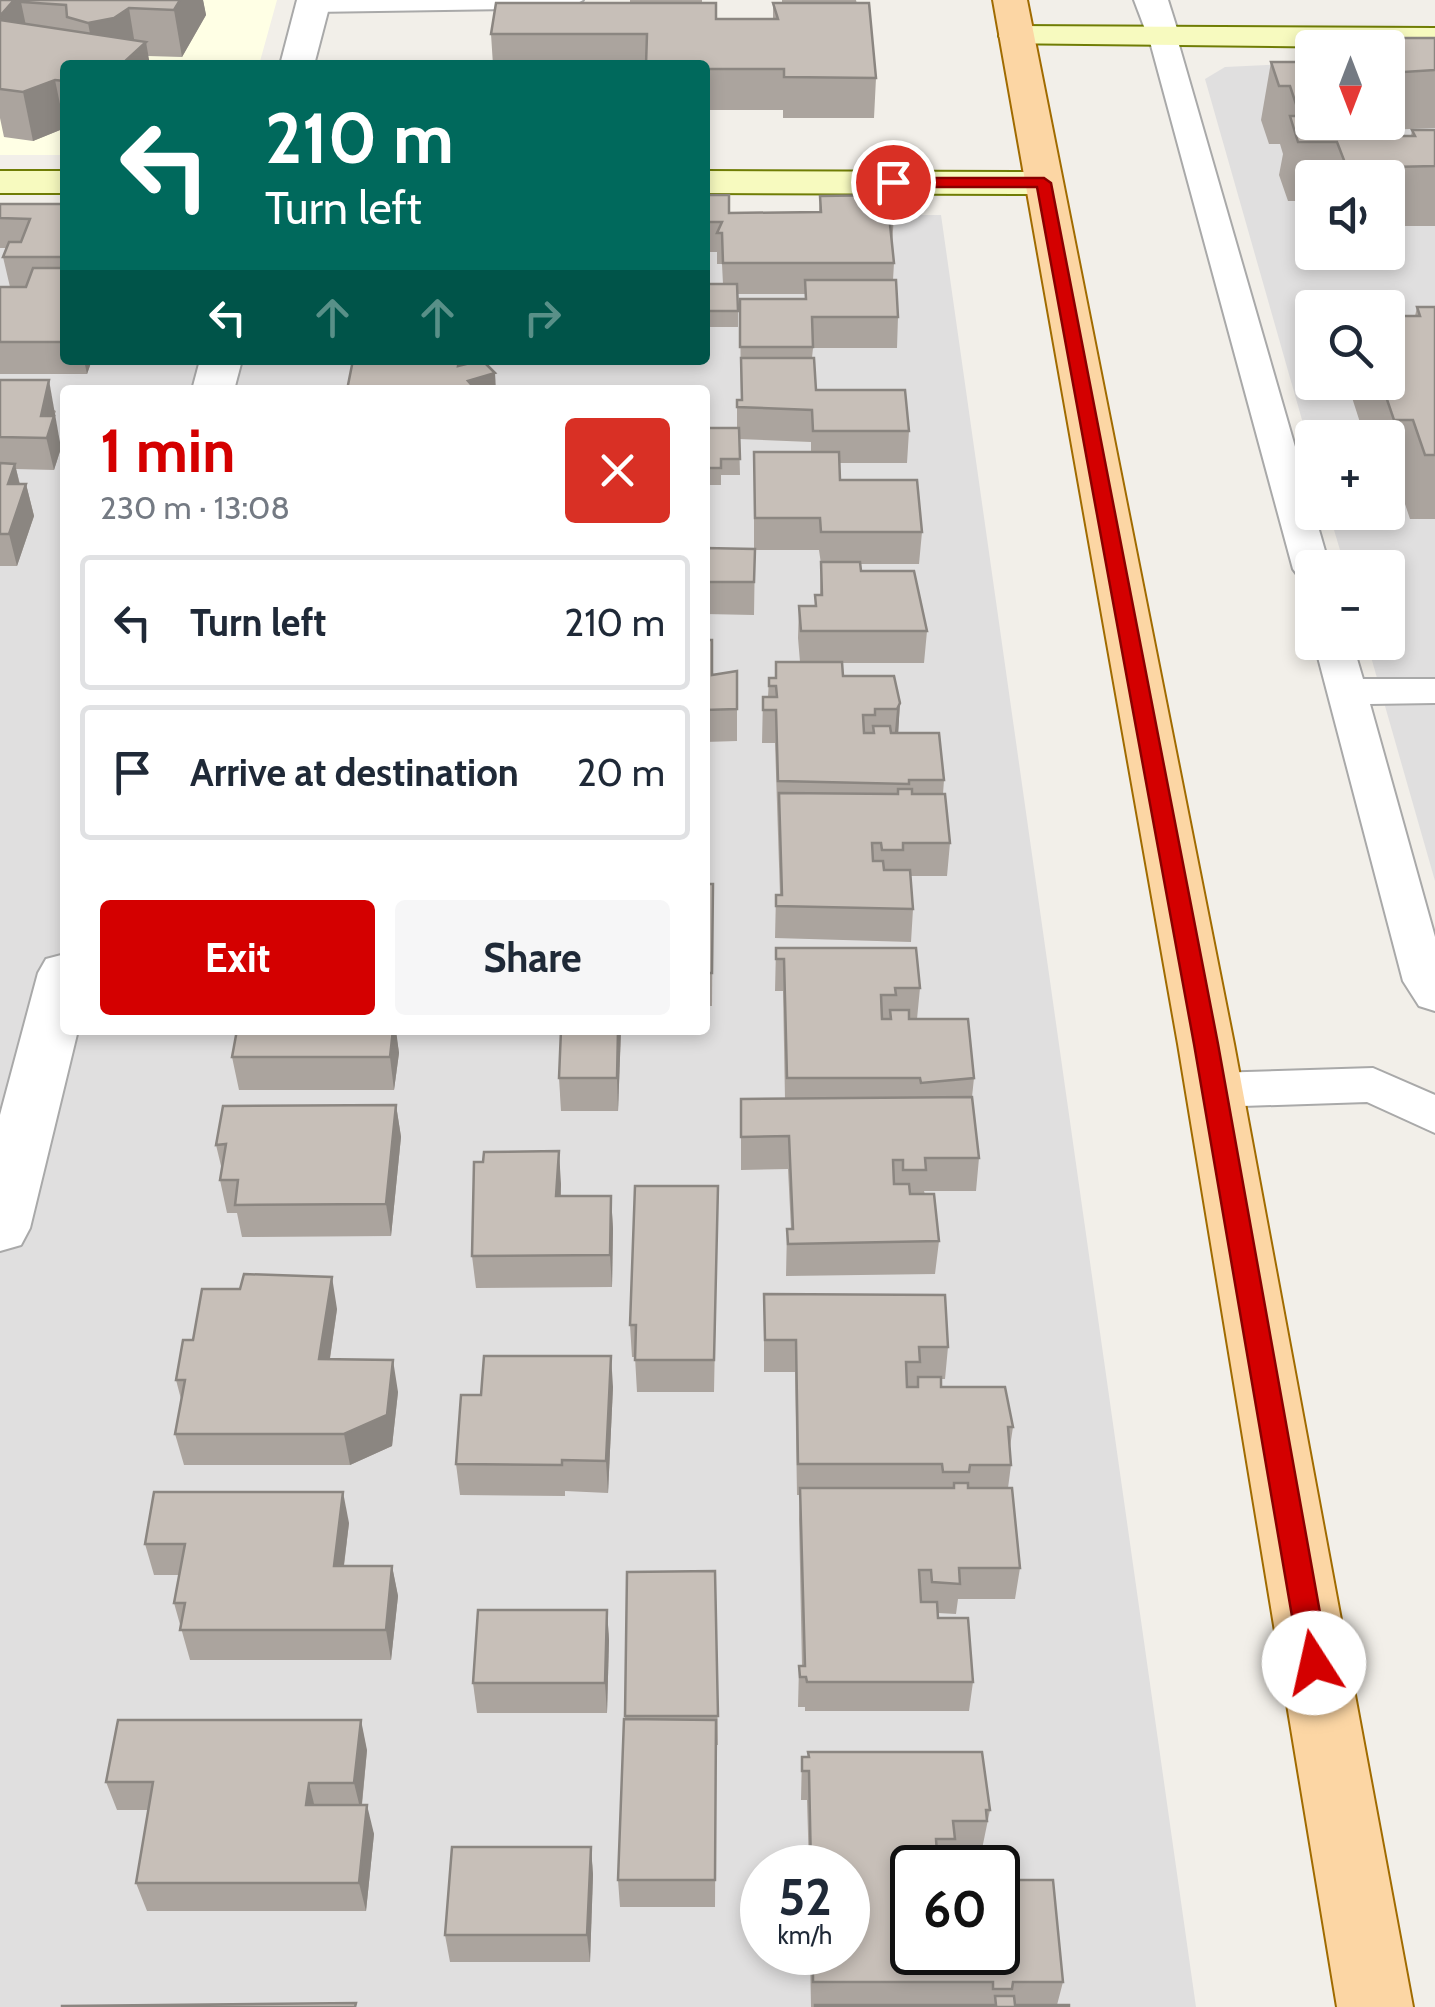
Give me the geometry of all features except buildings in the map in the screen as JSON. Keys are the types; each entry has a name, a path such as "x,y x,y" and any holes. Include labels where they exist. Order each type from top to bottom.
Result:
{"main road":[{"path":"1010,0 1214,1090 1375,2007"}],"street":[{"path":"1151,0 1162,38"},
{"path":"298,60 314,2"},
{"path":"1016,36 1435,38"},
{"path":"0,182 60,182"},
{"path":"710,182 1044,183"},
{"path":"0,1228 60,993"}],"lane":[{"path":"314,2 569,0"},
{"path":"1162,38 1306,550"},
{"path":"1338,660 1425,981 1435,995"},
{"path":"1348,692 1435,691"},
{"path":"1214,1090 1373,1085 1435,1115"}],"shaded area":[{"path":"0,0 277,0 260,60 60,60 60,155 0,155"},
{"path":"1435,63 1435,881 1372,660 1405,660 1405,550 1340,550 1334,530 1405,530 1405,420 1302,420 1296,400 1405,400 1405,290 1295,290 1295,395 1205,79 1225,67 1295,64 1295,140 1405,140 1405,101"},
{"path":"0,215 60,349 60,365 710,365 710,215 941,215 1196,2007 0,2007"}],"route":[{"path":"893,182 1044,183 1206,1044 1314,1663"}]}
